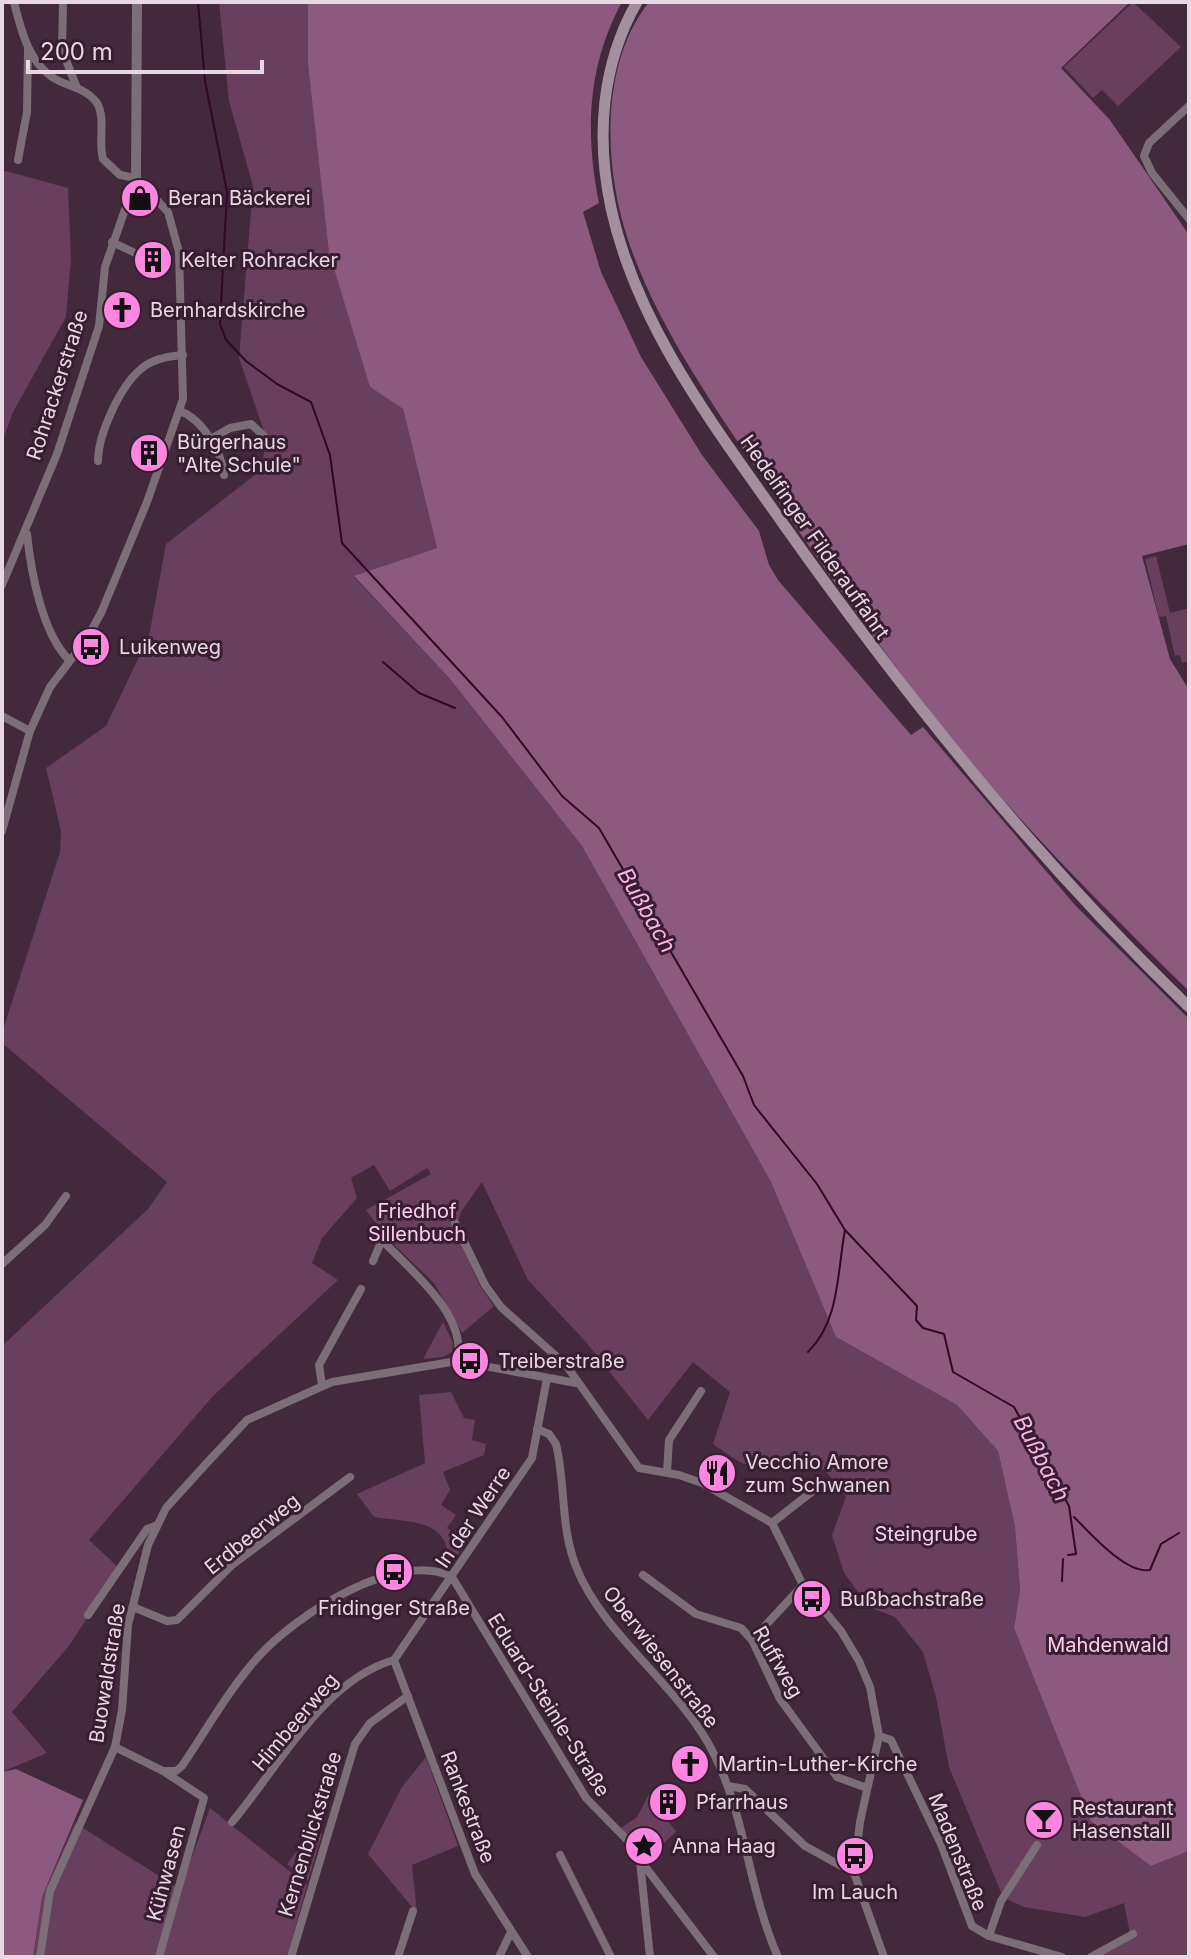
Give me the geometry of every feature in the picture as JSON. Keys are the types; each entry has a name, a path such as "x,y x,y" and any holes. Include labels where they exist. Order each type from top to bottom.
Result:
{"main road":[{"name":"Hedelfinger Filderauffahrt","path":"637,2 620,36 607,83 603,154 611,209 622,246 644,305 669,353 737,459 921,712 1044,858 1189,1007"}],"street":[{"path":"14,2 29,49 27,112 18,160"},
{"path":"63,2 62,50 78,89"},
{"name":"Rohrackerstraße","path":"2,585 27,533 33,507 57,454 99,326 105,267 112,242 136,178 133,163 137,100 137,2"},
{"path":"2,831 30,731 50,687 101,613 180,411 183,355 182,270 168,212 136,178 120,175 103,159 99,107 78,89 50,76 29,49"},
{"path":"1189,106 1149,143 1144,156 1189,219"},
{"path":"112,242 133,252"},
{"path":"98,461 102,434 130,381 143,367 166,357 183,355"},
{"path":"180,411 197,420 224,475"},
{"path":"209,440 230,428 251,424 265,437"},
{"path":"27,533 34,583 57,642 69,660"},
{"path":"2,716 30,731"},
{"path":"2,1264 45,1225 66,1196"},
{"path":"56,1210 65,1216"},
{"path":"455,1223 485,1285 501,1307 558,1357 606,1418 639,1468 667,1472 702,1483 772,1523 803,1585 841,1631 859,1661 870,1687 879,1736 867,1788 854,1873 884,1957"},
{"path":"373,1261 382,1240 429,1285 460,1342 457,1361"},
{"path":"322,1385 319,1365 361,1289"},
{"name":"Buowaldstraße","path":"40,1957 50,1891 115,1747 133,1607 155,1526 166,1508 247,1420 322,1385 457,1361 576,1383"},
{"name":"In der Werre","path":"394,1660 532,1458 547,1378"},
{"path":"667,1472 669,1440 701,1391"},
{"name":"Oberwiesenstraße","path":"537,1429 549,1434 556,1444 568,1546 584,1584 699,1728 728,1786 764,1926 778,1957"},
{"name":"Erdbeerweg","path":"133,1607 167,1621 177,1620 232,1565 350,1477"},
{"path":"772,1523 823,1483"},
{"name":"Buowaldstraße","path":"88,1615 147,1529 155,1526"},
{"path":"115,1747 163,1771 176,1771 260,1654 288,1630 394,1572 424,1568 452,1577"},
{"name":"Ruffweg","path":"643,1575 696,1614 741,1628 752,1640 780,1699 837,1777 867,1788"},
{"name":"Eduard-Steinle-Straße","path":"452,1577 586,1798 635,1848 640,1860 714,1957"},
{"path":"752,1640 803,1585"},
{"name":"Rankestraße","path":"394,1660 475,1874 528,1957"},
{"name":"Himbeerweg","path":"232,1822 329,1700 368,1667 394,1660"},
{"name":"Kernenblickstraße","path":"291,1957 355,1744 370,1723 408,1696"},
{"name":"Madenstraße","path":"879,1736 891,1740 941,1844 972,1926 989,1936 1062,1957"},
{"name":"Kühwasen","path":"159,1957 204,1798 163,1771"},
{"path":"728,1786 745,1789 805,1846 854,1873"},
{"name":"Madenstraße","path":"989,1936 1001,1901 1037,1845"},
{"path":"560,1855 611,1957"},
{"path":"640,1860 650,1957"},
{"path":"398,1957 413,1911"},
{"path":"499,1957 511,1932"},
{"path":"1091,1957 1133,1934"}],"green space":[{"path":"219,2 308,2 308,63 370,387 403,409 437,548 354,577 450,679 582,846 771,1182 836,1337 957,1405 998,1451 1015,1527 1020,1590 1014,1628 1052,1718 1151,1866 1189,1851 1189,1957 1100,1957 1131,1939 1124,1903 1085,1917 1024,1907 1003,1897 949,1767 936,1697 923,1652 895,1617 869,1607 844,1573 832,1535 846,1497 833,1480 817,1464 790,1454 766,1464 750,1466 713,1444 730,1392 693,1362 648,1420 585,1341 528,1280 482,1182 461,1212 455,1230 480,1286 494,1306 462,1333 434,1283 386,1237 366,1210 431,1174 427,1168 390,1191 374,1165 351,1178 357,1198 322,1238 312,1263 338,1280 213,1396 89,1540 120,1569 68,1647 12,1712 47,1753 2,1772 2,1346 148,1209 167,1182 2,1043 2,1033 60,852 61,831 46,768 106,726 149,636 166,544 260,471 267,440 239,358 253,186 229,101"},
{"name":"Mahdenwald","path":"308,2 622,2 602,51 592,100 592,151 599,203 583,212 601,272 641,357 702,455 759,531 769,565 778,580 911,735 923,727 1075,905 1189,1019 1189,1851 1151,1866 1091,1821 1014,1628 1020,1590 1015,1527 998,1451 957,1405 836,1337 771,1182 582,846 450,679 354,576 437,548 403,409 370,387 329,252 308,63"},
{"path":"649,2 1130,2 1061,68 1110,120 1189,235 1189,544 1142,556 1170,659 1189,690 1189,991 1068,869 953,741 810,548 726,424 671,335 640,273 628,240 614,181 611,150 614,86 621,56 633,27"},
{"path":"1133,2 1181,47 1118,106 1102,90 1093,98 1064,67"},
{"path":"2,170 68,188 71,259 66,317 13,412 2,442"},
{"path":"1156,556 1170,613 1189,608 1189,661 1182,663 1180,655 1175,656 1166,616 1159,617 1145,559"},
{"path":"443,1322 453,1343 452,1352 443,1357 423,1359"},
{"path":"451,1392 464,1418 475,1420 472,1440 486,1444 484,1455 443,1472 450,1490 441,1505 456,1515 447,1528 467,1541 455,1558 448,1559 441,1536 433,1529 423,1524 374,1517 357,1494 425,1463 419,1395"},
{"path":"426,1757 458,1846 412,1865 417,1913 368,1854 402,1787"},
{"path":"16,1769 83,1800 42,1897 33,1957 2,1957 2,1772"},
{"path":"649,1794 676,1832 647,1858 621,1828 637,1817"},
{"path":"210,1808 307,1885 287,1957 33,1957 42,1897 75,1823 180,1889"},
{"path":"312,1831 322,1834 308,1881 287,1864"}],"waterway":[{"name":"Bußbach","path":"198,2 205,81 227,192 220,324 226,340 246,361 277,384 311,402 330,455 342,543 502,717 562,796 599,828 743,1076 754,1105 817,1184 845,1230 917,1306 916,1320 923,1328 944,1334 953,1372 1014,1407 1069,1506 1076,1554 1068,1555"},
{"path":"383,662 419,693 455,708"},
{"path":"808,1352 818,1340 832,1311 845,1230"},
{"name":"Bußbach","path":"1074,1517 1109,1551 1141,1570 1150,1570 1161,1544 1179,1533"},
{"name":"Bußbach","path":"1062,1581 1063,1559"}],"place":[{"name":"Beran Bäckerei","path":"140,198"},
{"name":"Kelter Rohracker","path":"153,260"},
{"name":"Bernhardskirche","path":"122,310"},
{"name":"Bürgerhaus \"Alte Schule\"","path":"149,453"},
{"name":"Luikenweg","path":"91,647"},
{"name":"Treiberstraße","path":"470,1361"},
{"name":"Vecchio Amore zum Schwanen","path":"717,1473"},
{"name":"Fridinger Straße","path":"394,1572"},
{"name":"Bußbachstraße","path":"812,1599"},
{"name":"Martin-Luther-Kirche","path":"690,1764"},
{"name":"Pfarrhaus","path":"668,1802"},
{"name":"Restaurant Hasenstall","path":"1044,1820"},
{"name":"Anna Haag","path":"644,1846"},
{"name":"Im Lauch","path":"855,1856"}],"park label":[{"name":"Friedhof Sillenbuch","path":"417,1222"},
{"name":"Steingrube","path":"926,1534"}]}
